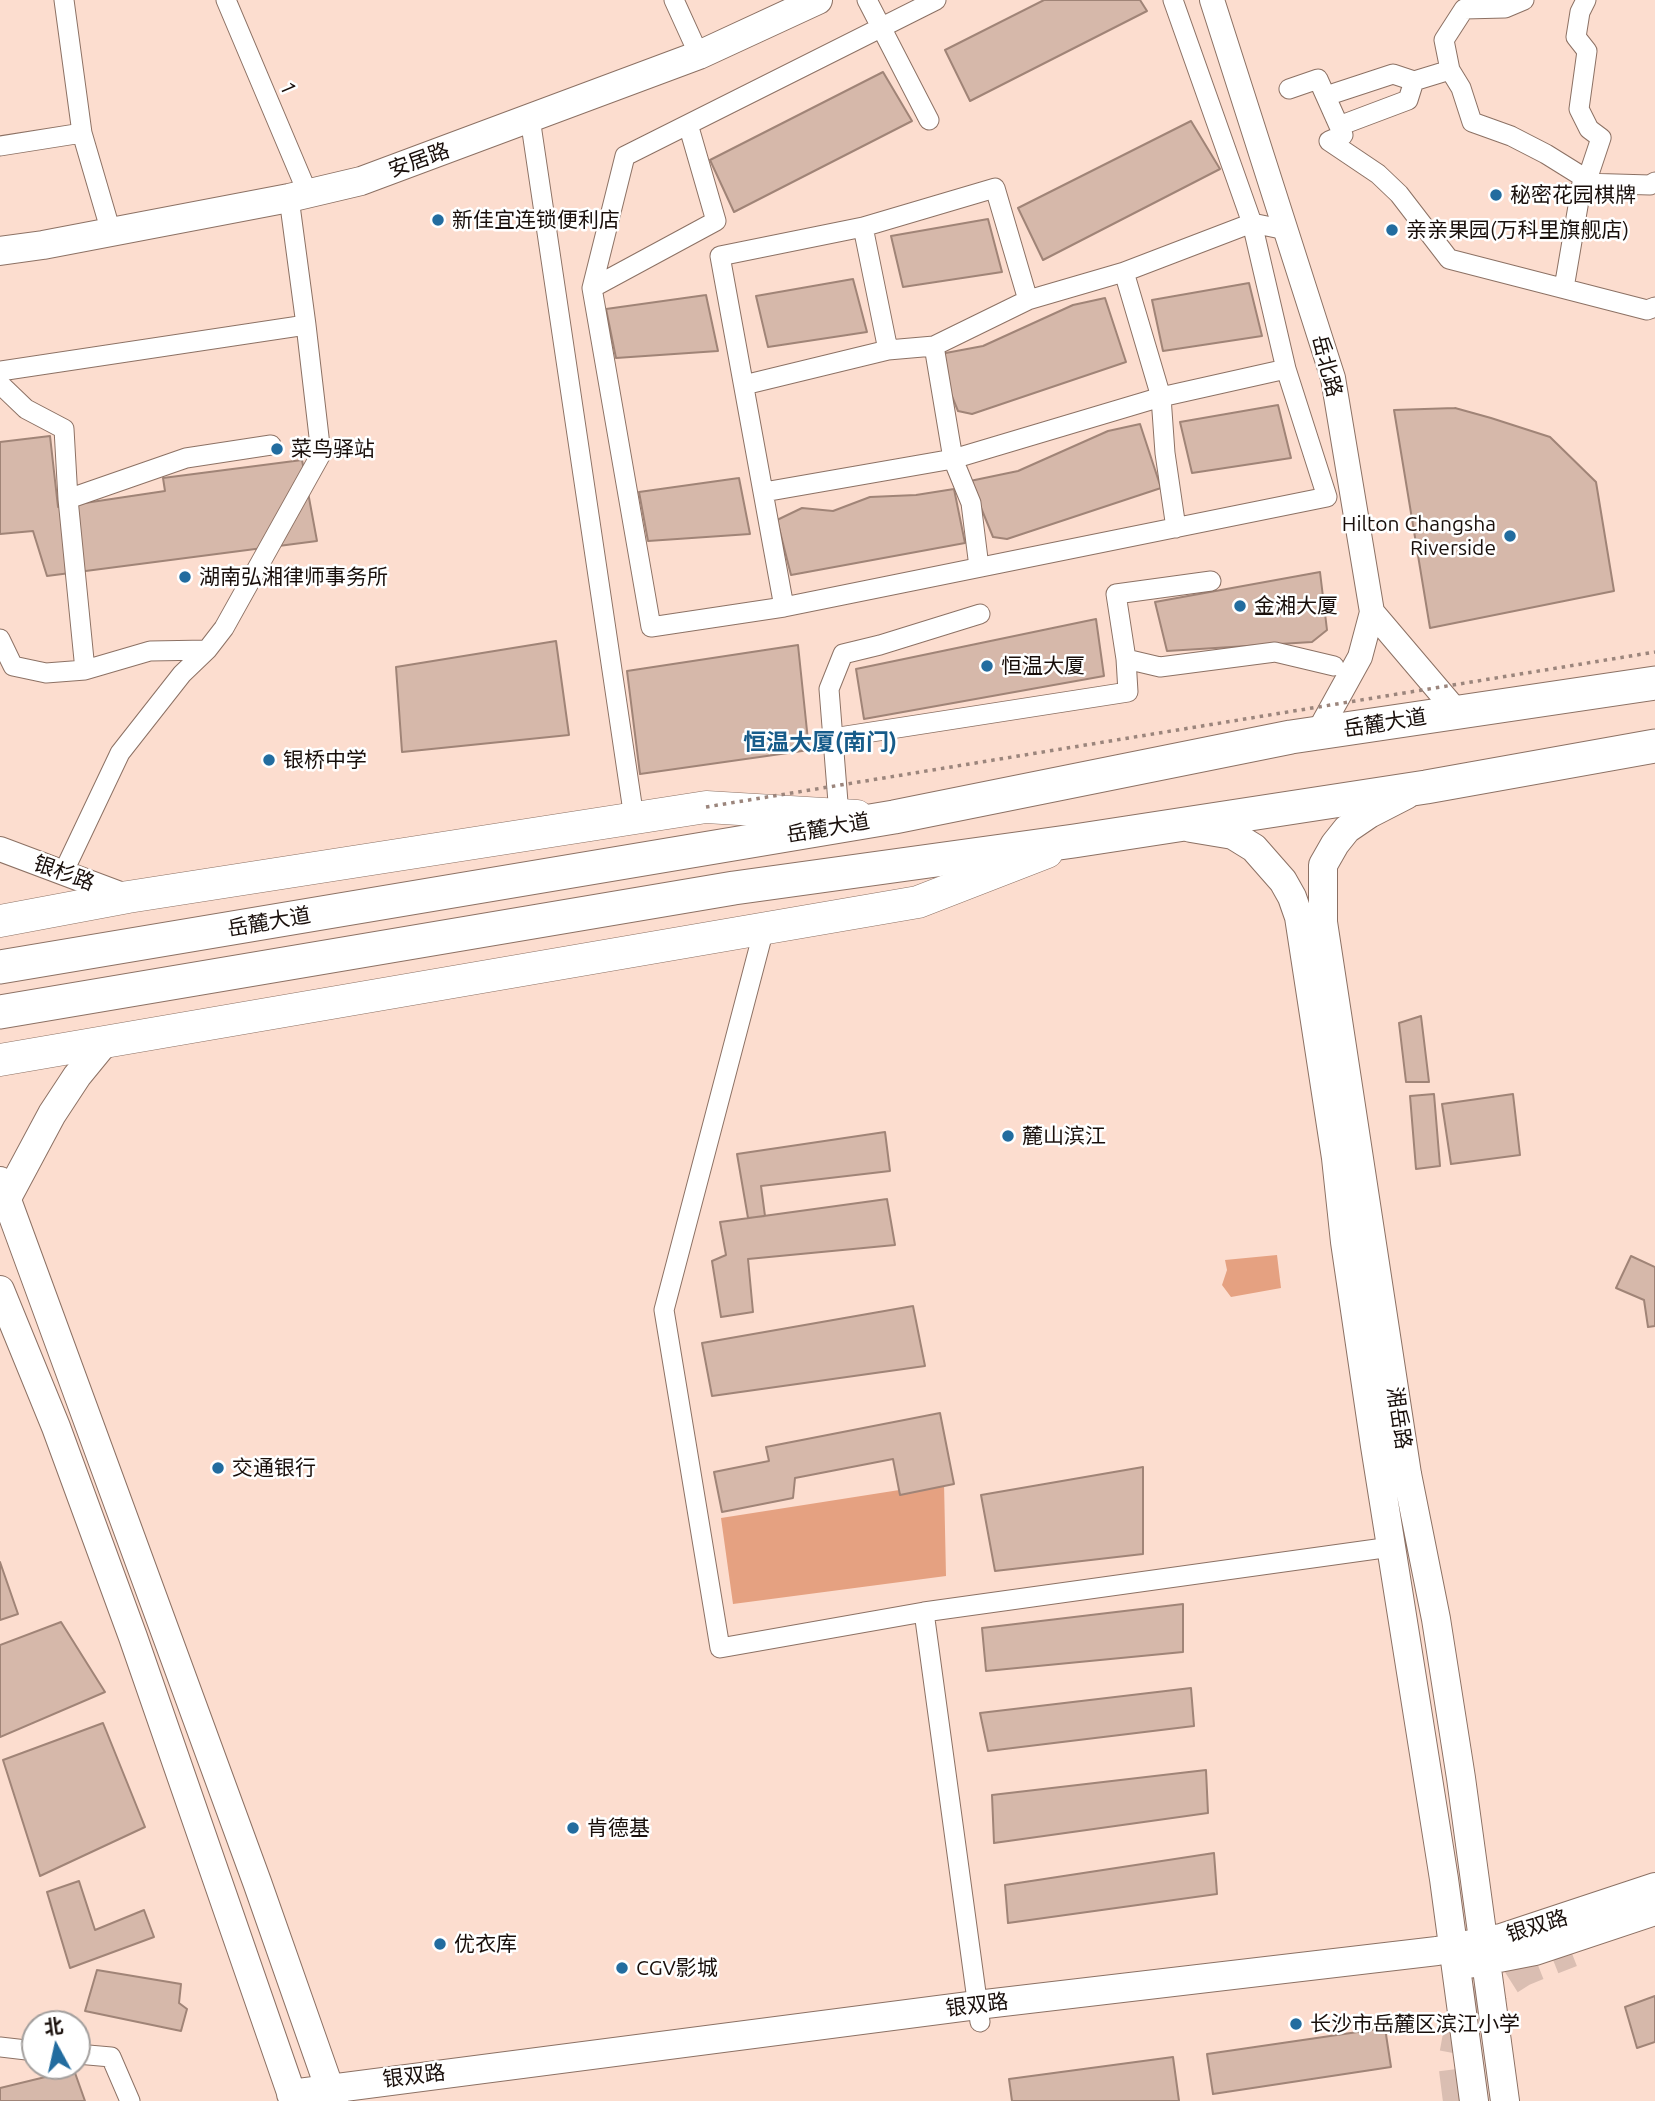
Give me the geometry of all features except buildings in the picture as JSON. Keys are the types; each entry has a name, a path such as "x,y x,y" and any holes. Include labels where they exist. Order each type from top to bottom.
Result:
{"highway":[{"name":"岳麓大道","path":"0,967 894,817 1290,737 1655,683"},
{"path":"0,1013 734,888 1074,841 1426,787 1655,746"}],"main road":[{"name":"安居路","path":"0,251 299,196 360,181 699,55 818,0"},
{"name":"湘岳路","path":"1426,787 1378,809 1347,830 1323,865 1321,896 1407,1474 1436,1619 1505,2101"},
{"path":"0,921 128,897 706,807 894,817"},
{"name":"湘岳路","path":"1178,825 1233,835 1254,848 1283,881 1299,917 1336,1158 1345,1242 1455,1957 1474,2101"},
{"path":"0,1060 918,902 1074,841"},
{"path":"104,1043 77,1076 3,1190 332,2094"},
{"path":"0,1290 56,1427 124,1613 293,2097"},
{"name":"银双路","path":"1485,1951 1533,1928 1655,1887"},
{"name":"银双路","path":"293,2097 1455,1957 1485,1951 1535,1951 1655,1911"},
{"name":"银双路","path":"375,2101 979,2014"}],"street":[{"path":"64,0 82,133 111,232"},
{"name":"1","path":"63,873 120,753 182,674 225,628 321,454 306,325 299,196 226,0"},
{"path":"674,0 699,55"},
{"path":"867,0 929,120"},
{"path":"936,0 625,156 592,288 652,627 784,607 1327,497 1286,369 1252,223 1173,0"},
{"name":"岳北路","path":"1212,0 1333,377 1372,612 1360,657 1318,733"},
{"path":"1524,0 1505,8 1464,9 1444,40 1450,70 1461,88 1472,122 1511,136 1583,177 1564,288"},
{"path":"1582,183 1590,172 1601,138 1589,129 1579,109 1587,51 1576,37 1580,12 1586,0"},
{"path":"1326,96 1394,74 1414,81 1450,70"},
{"path":"1289,89 1318,79 1343,135 1329,141 1385,180 1449,259 1647,310 1655,307"},
{"path":"1339,126 1408,100 1414,81"},
{"path":"530,118 634,818"},
{"path":"592,288 716,221 690,131"},
{"path":"0,146 82,133"},
{"path":"1582,183 1650,185 1655,182"},
{"path":"784,607 720,256 863,227 995,188 1028,300"},
{"path":"744,385 888,351 934,346 1028,300 1124,272 1252,223 1286,230"},
{"path":"863,227 888,351"},
{"path":"1124,272 1161,397 1175,528"},
{"path":"0,370 306,325"},
{"path":"934,346 953,459 971,503 979,567"},
{"path":"764,492 953,459 1161,397 1286,369"},
{"path":"0,384 26,409 64,429 85,670"},
{"path":"68,499 186,457 271,446"},
{"path":"833,738 1128,692 1116,594 1211,581"},
{"path":"1372,612 1457,712"},
{"path":"839,815 829,689 843,654 979,614"},
{"path":"0,639 6,670 46,674 85,670 150,651 207,650"},
{"path":"1126,659 1160,667 1275,652 1334,666"},
{"name":"银杉路","path":"0,849 128,897"},
{"path":"764,929 664,1310 720,1648 924,1612 1391,1547"},
{"path":"924,1612 979,2014"},
{"path":"0,2048 21,2050"},
{"path":"91,2055 111,2057 130,2101"}],"path":[{"path":"706,807 1655,652"}],"shaded area":[{"path":"1277,1255 1281,1288 1231,1297 1222,1285 1227,1270 1225,1260"},
{"path":"944,1483 946,1576 733,1604 721,1518"}],"tunnel":[{"path":"1459,2101 1454,2062 1459,2035 1469,2013 1496,1987 1523,1970 1571,1951"}],"place":[{"name":"秘密花园棋牌","path":"1496,195"},
{"name":"新佳宜连锁便利店","path":"438,220"},
{"name":"亲亲果园(万科里旗舰店)","path":"1392,230"},
{"name":"菜鸟驿站","path":"277,449"},
{"name":"Hilton Changsha Riverside","path":"1510,536"},
{"name":"湖南弘湘律师事务所","path":"185,577"},
{"name":"金湘大厦","path":"1240,606"},
{"name":"恒温大厦","path":"987,666"},
{"name":"银桥中学","path":"269,760"},
{"name":"麓山滨江","path":"1008,1136"},
{"name":"交通银行","path":"218,1468"},
{"name":"肯德基","path":"573,1828"},
{"name":"优衣库","path":"440,1944"},
{"name":"CGV影城","path":"622,1968"},
{"name":"长沙市岳麓区滨江小学","path":"1296,2024"}],"district":[{"name":"恒温大厦(南门)","path":"820,742"}]}
